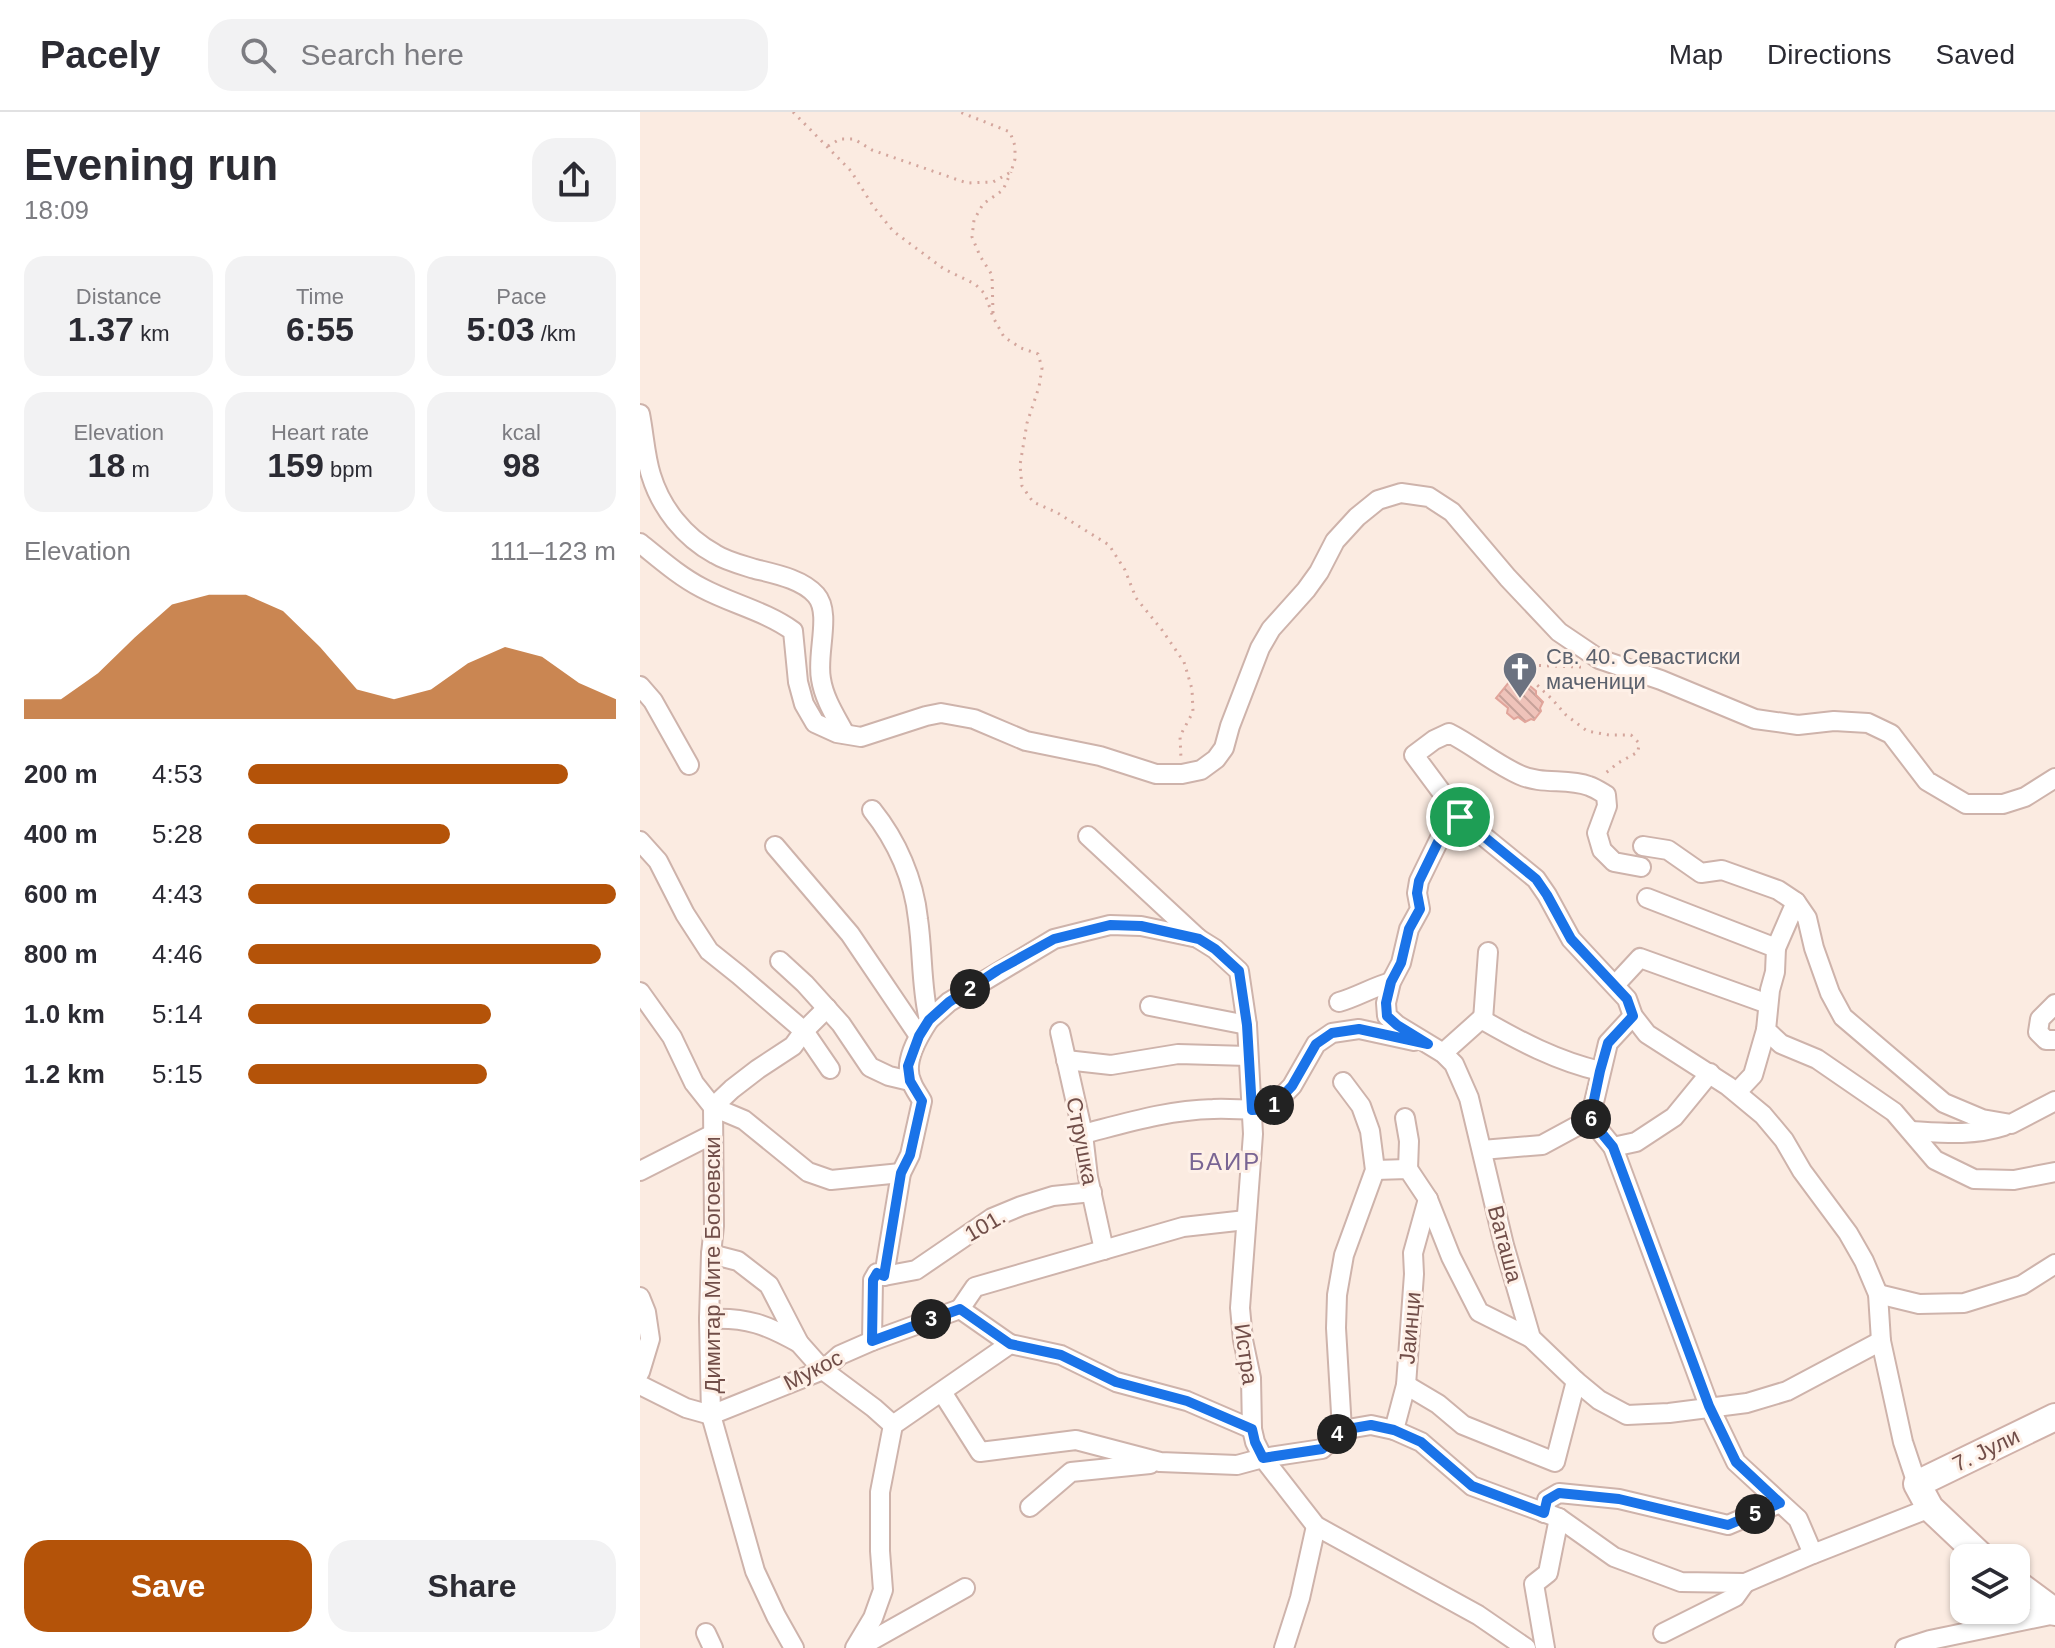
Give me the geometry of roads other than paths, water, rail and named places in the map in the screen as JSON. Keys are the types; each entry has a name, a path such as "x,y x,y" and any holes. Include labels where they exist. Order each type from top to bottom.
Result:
{"street":[{"path":"640,414 651,473 663,503 686,534 715,555 799,583 815,593 822,603 821,679 829,704 845,734"},
{"path":"640,543 703,589 775,618 793,631 798,682 804,704 815,723 837,733 861,737 941,713 974,719 1026,741 1100,756 1156,774 1182,774 1201,770 1216,759 1224,748 1260,648 1271,629 1319,572 1335,541 1378,500 1401,493 1429,497 1452,512 1559,632 1599,659 1661,680 1755,719 1798,725 1834,721 1868,723 1891,734 1927,781 1966,804 2003,804 2025,797 2055,778"},
{"path":"640,686 646,705 689,765"},
{"path":"1641,867 1614,862 1602,850 1597,833 1607,806 1606,795 1589,786 1545,782 1522,776 1449,733 1414,755 1460,817 1536,879 1571,939 1627,999 1633,1016 1647,1034 1737,1092 1763,1115 1784,1140 1864,1261 1878,1294 1881,1341 1903,1442 1917,1484 1930,1508 1968,1544"},
{"path":"872,810 897,848 912,887 918,918 924,1028"},
{"name":"Ваташа","path":"1460,817 1440,838 1419,881 1417,893 1420,909 1409,929 1401,963 1391,982 1386,1003 1387,1016 1436,1048 1454,1064 1469,1098 1504,1245 1531,1338"},
{"name":"Истра","path":"1088,836 1199,939 1239,971 1248,1056 1261,1110 1246,1220 1240,1308 1251,1378 1252,1429 1263,1458 1316,1526 1478,1615 1526,1648"},
{"path":"640,841 658,861 685,914 709,951 804,1031 830,1069"},
{"path":"775,846 924,1028"},
{"path":"1643,846 1668,850 1701,873 1722,870 1778,890 1796,902 1807,918 1830,993 1843,1017 1944,1103 1982,1119 2011,1124"},
{"path":"1647,898 1776,948"},
{"path":"1737,1092 1753,1075 1766,1030 1776,948 1796,902"},
{"path":"872,1341 873,1280 877,1273 884,1276 901,1173 910,1155 922,1101 910,1081 908,1066 924,1028 949,1002 1054,939 1110,925 1141,926 1199,939"},
{"path":"1483,1020 1488,952"},
{"path":"1615,985 1640,958 1768,1004"},
{"path":"780,961 841,1024 870,1067 910,1081"},
{"path":"1339,1002 1391,982"},
{"path":"640,992 672,1037 694,1083 713,1107 744,1120 808,1172 831,1180 901,1173"},
{"path":"2055,1004 2040,1019 2038,1032 2046,1040 2055,1040"},
{"path":"1150,1006 1247,1025"},
{"path":"713,1107 749,1076 793,1046 827,1008"},
{"path":"1482,1150 1542,1145 1590,1119 1608,1043 1633,1016"},
{"path":"1083,1134 1150,1116 1213,1109 1261,1110 1292,1086 1316,1044 1332,1033 1359,1029 1436,1048 1481,1019 1528,1046 1575,1066 1600,1071"},
{"path":"1766,1030 1781,1044 1817,1059 1894,1112 1935,1160 1974,1179 2014,1180 2055,1172"},
{"name":"Струшка","path":"1060,1032 1104,1250"},
{"path":"1066,1060 1111,1065 1178,1054 1248,1056"},
{"path":"1613,1147 1636,1142 1674,1117 1710,1073"},
{"path":"1342,1430 1337,1295 1344,1255 1375,1170 1370,1131 1361,1106 1343,1082"},
{"path":"1912,1131 1961,1135 1991,1130 2011,1124 2055,1101"},
{"name":"Димитар Мите Богоевски","path":"713,1107 714,1226 709,1319 711,1415 755,1571 794,1648"},
{"path":"1405,1118 1409,1141 1408,1169 1428,1199 1451,1257 1479,1312 1531,1338 1599,1400 1627,1415 1747,1403 1787,1391 1881,1341"},
{"path":"1590,1119 1613,1147 1709,1406 1736,1462 1798,1519 1813,1554"},
{"path":"640,1171 713,1134"},
{"path":"1375,1170 1408,1169"},
{"name":"101.","path":"884,1276 916,1270 992,1218 1021,1206 1053,1196 1092,1192"},
{"name":"Јаинци","path":"1428,1199 1413,1253 1406,1385 1438,1404 1463,1425 1555,1462 1576,1381"},
{"path":"1246,1220 1183,1227 975,1287 960,1309 1010,1344 1061,1355 1116,1382 1187,1401 1252,1429"},
{"path":"711,1254 738,1261 769,1285 799,1343 823,1370 893,1425"},
{"path":"1878,1294 1919,1304 1964,1303 2022,1285 2055,1264"},
{"path":"640,1297 650,1339 640,1372"},
{"name":"Мукос","path":"711,1415 823,1370 840,1355 872,1341 960,1309"},
{"path":"709,1319 744,1320 770,1327 799,1343"},
{"path":"857,1648 883,1590 880,1492 893,1425 1010,1344"},
{"path":"640,1385 686,1408 711,1415"},
{"path":"1394,1430 1406,1385"},
{"path":"942,1392 980,1452 1076,1440 1160,1462"},
{"name":"7. Јули","path":"1917,1484 2055,1417"},
{"path":"1030,1507 1071,1472 1160,1462 1237,1465 1322,1449 1342,1430 1371,1425 1394,1430 1421,1442 1472,1486 1551,1515 1614,1557 1681,1582 1745,1583 1930,1508"},
{"path":"1545,1648 1534,1584 1548,1573 1551,1515 1547,1500 1559,1493 1619,1499 1728,1525 1780,1503"},
{"path":"1284,1648 1300,1598 1316,1526"},
{"path":"1663,1633 1735,1597 1745,1583"},
{"path":"857,1648 965,1588"},
{"path":"2030,1594 2055,1613"},
{"path":"1905,1648 2055,1613"}],"place":[{"name":"Св. 40. Севастиски маченици","path":"1520,700"}],"district":[{"name":"БАИР","path":"1225,1161"}]}
